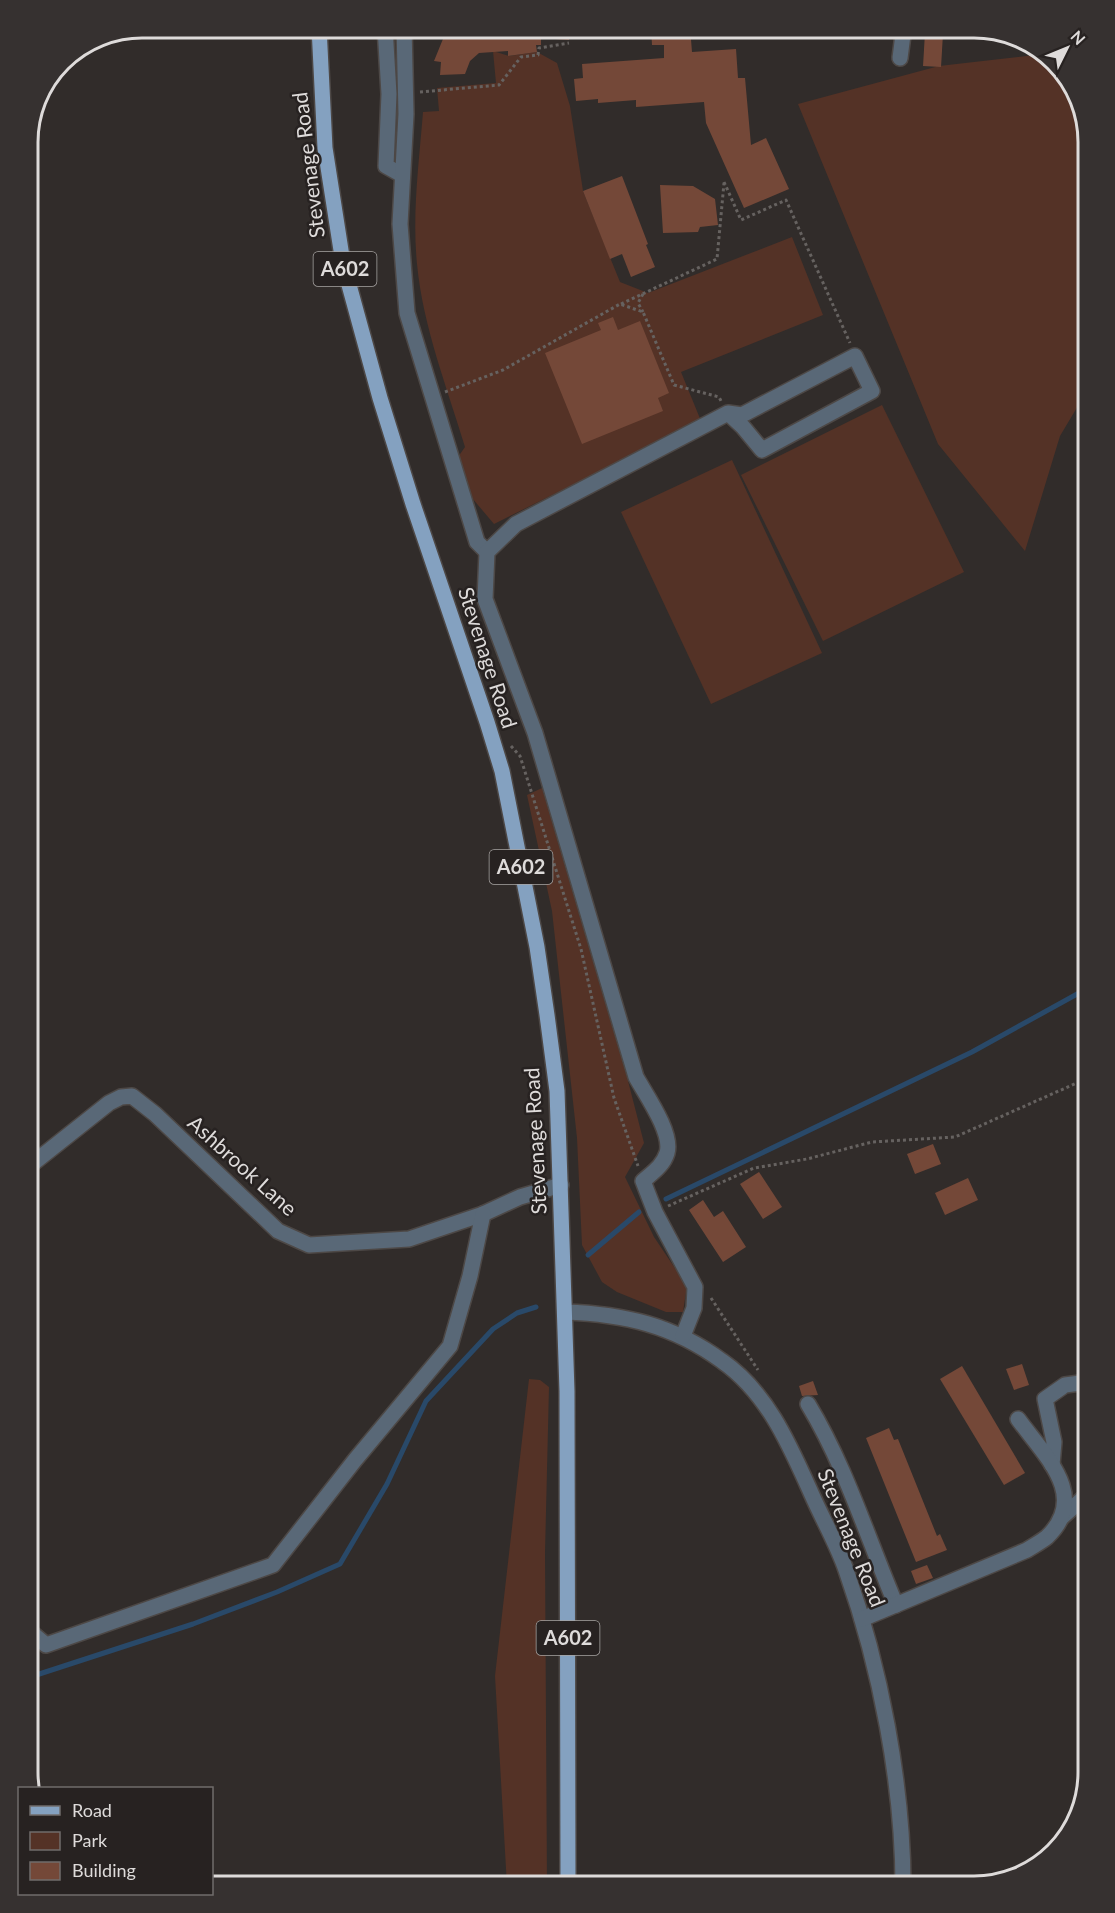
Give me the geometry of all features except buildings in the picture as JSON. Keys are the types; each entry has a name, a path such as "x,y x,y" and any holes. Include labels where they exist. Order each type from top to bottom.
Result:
{"main road":[{"name":"Stevenage Road","path":"320,38 325,148 343,263 380,398 413,504 502,771 537,947 556,1091 561,1185 568,1468 568,1876"}],"street":[{"path":"386,38 389,94 386,166 402,175"},
{"path":"404,38 406,93 400,224 407,313 477,542 487,552"},
{"path":"900,58 903,38"},
{"path":"389,94 406,93"},
{"path":"683,1336 694,1308 695,1287 655,1212 643,1182 660,1167 668,1152 664,1125 636,1077 535,733 485,599 487,552 516,524 728,413 742,415 855,356 872,391 762,450 728,413"},
{"name":"Ashbrook Lane","path":"38,1159 110,1103 120,1097 132,1096 155,1114 278,1232 309,1245 409,1239 483,1214 520,1197 561,1185"},
{"path":"38,1638 46,1645 273,1565 355,1460 450,1347 470,1276 483,1214"},
{"name":"Stevenage Road","path":"565,1312 595,1313 641,1320 683,1336 724,1361 772,1413 795,1455 845,1568 862,1619 879,1684 896,1784 903,1876"},
{"path":"1052,1465 1054,1442 1045,1399 1065,1384 1078,1383"},
{"path":"808,1404 824,1430 848,1480 896,1605"},
{"path":"1018,1419 1052,1465 1062,1483 1066,1501 1061,1518"},
{"path":"862,1619 1027,1550 1047,1537 1061,1518 1078,1503"}],"path":[{"path":"406,93 499,85 521,57 538,55 539,48 569,43"},
{"path":"432,396 503,370 620,304 717,259 724,182 741,220 786,200 855,356"},
{"path":"643,293 638,303 674,385 719,397 728,413"},
{"path":"620,304 643,312"},
{"path":"487,722 520,756 581,949 614,1098 643,1182"},
{"path":"655,1212 754,1168 807,1159 872,1142 955,1137 1078,1082"},
{"path":"695,1287 708,1293 760,1374"}],"green space":[{"path":"493,51 509,56 537,52 557,63 570,106 583,191 620,282 648,293 792,237 823,315 681,372 701,421 494,524 472,498 458,457 465,447 424,311 417,264 415,226 423,112 439,111 437,88 496,83"},
{"path":"1032,55 1037,59 1037,78 1056,78 1067,96 1074,115 1078,142 1078,406 1060,436 1025,551 938,444 798,104 939,66"},
{"path":"882,405 964,572 823,641 741,475"},
{"path":"732,460 822,653 711,704 621,512"},
{"path":"542,788 627,1077 644,1143 625,1177 654,1237 687,1286 683,1312 666,1312 617,1292 602,1282 582,1245 577,1138 552,911 527,795"},
{"path":"529,1379 540,1380 549,1387 545,1553 547,1875 506,1875 495,1676"}],"waterway":[{"path":"666,1199 972,1052 1078,994"},
{"path":"588,1255 639,1212"},
{"path":"38,1674 193,1624 277,1592 340,1564 387,1484 426,1401 493,1329 517,1313 536,1307"}]}
